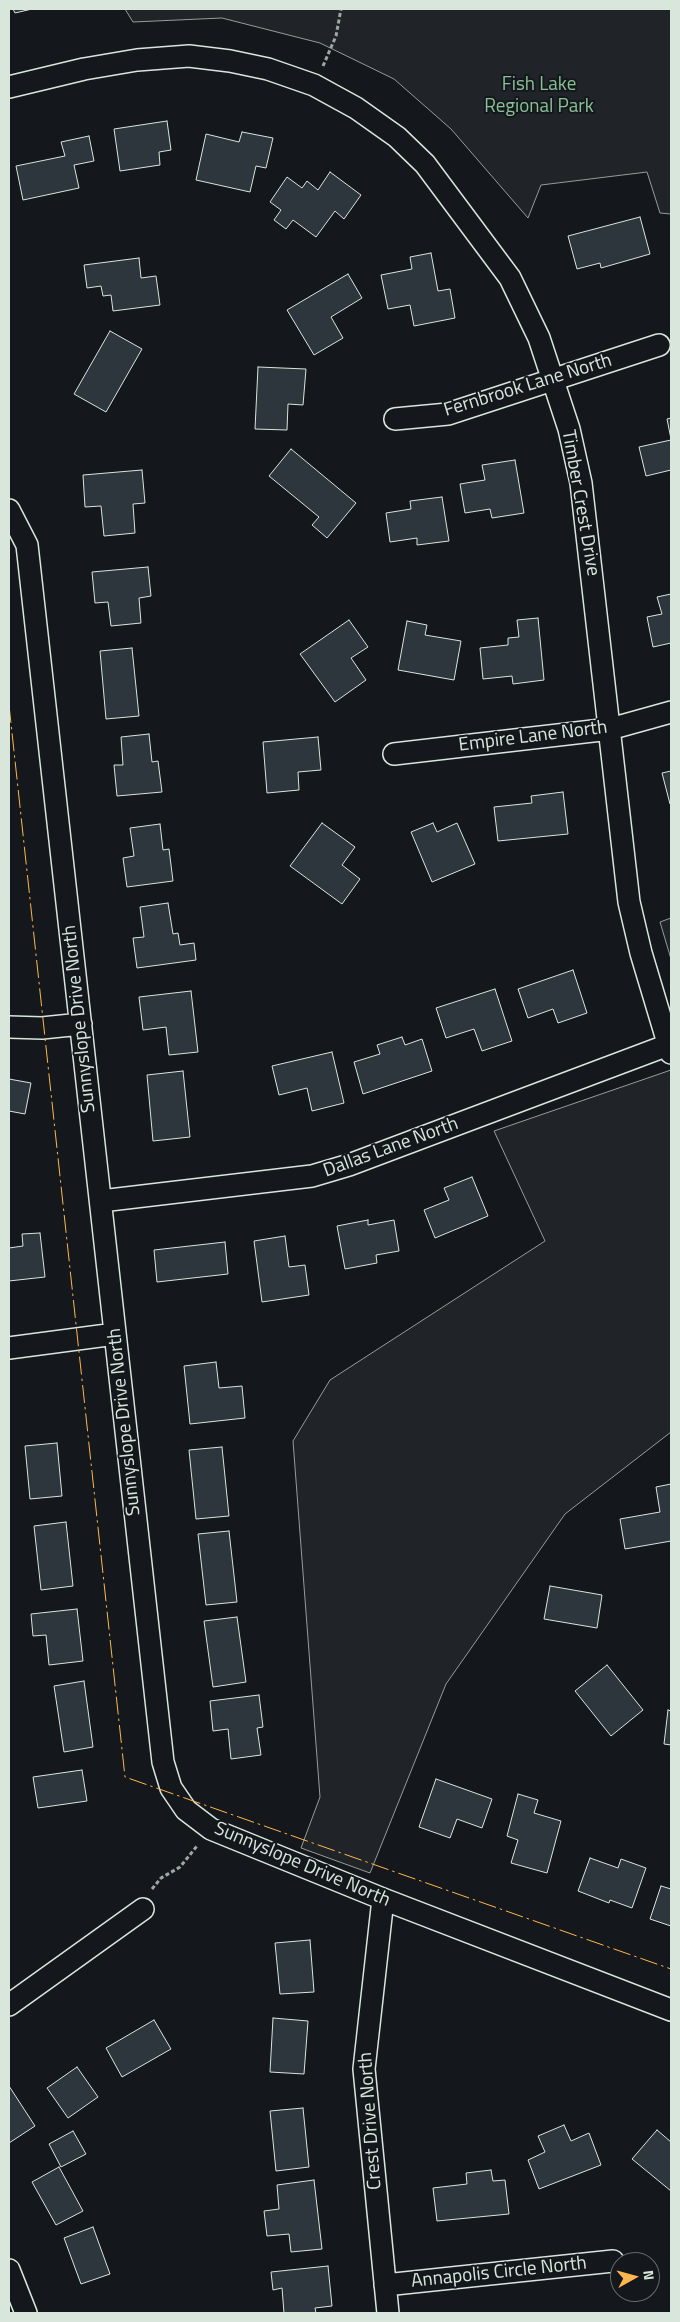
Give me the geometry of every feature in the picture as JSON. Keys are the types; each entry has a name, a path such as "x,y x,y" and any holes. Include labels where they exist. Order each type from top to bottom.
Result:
{"street":[{"name":"Timber Crest Drive","path":"9,86 137,60 189,56 230,61 268,70 314,85 356,108 397,137 425,164 510,278 539,338 569,429 581,483 629,902 641,953 670,1049"},
{"name":"Fernbrook Lane North","path":"395,419 448,414 659,345"},
{"name":"Sunnyslope Drive North","path":"9,510 28,545 163,1762 171,1788 186,1810 211,1829 383,1899 671,2010"},
{"name":"Empire Lane North","path":"394,754 610,729 671,712"},
{"path":"9,1027 42,1028 81,1024"},
{"name":"Dallas Lane North","path":"101,1201 312,1176 670,1049"},
{"path":"9,1348 115,1334"},
{"name":"Crest Drive North","path":"383,1899 364,2069 388,2313"},
{"path":"9,2005 143,1909"},
{"name":"Annapolis Circle North","path":"385,2286 610,2261"},
{"path":"9,2270 26,2313"}],"path":[{"path":"314,85 336,36 341,9"},
{"path":"143,1909 142,1900 161,1878 180,1867 211,1829"}],"green space":[{"name":"Fish Lake Regional Park","path":"125,9 671,9 671,214 660,213 647,172 541,185 528,218 451,129 394,79 320,43 222,18 133,22"},
{"path":"671,918 671,959 660,922"},
{"path":"671,1070 671,1432 565,1514 446,1684 370,1873 301,1848 320,1797 293,1441 330,1380 545,1241 494,1131"}],"building":[{"path":"13,9 32,9 15,13"},
{"path":"167,121 171,150 159,152 160,165 120,171 114,129"},
{"path":"242,132 273,138 266,168 256,166 250,192 196,180 206,134 239,142"},
{"path":"89,136 94,161 74,165 79,188 23,200 16,166 65,156 61,142"},
{"path":"330,172 361,195 344,219 335,211 316,237 293,220 286,229 274,220 281,210 270,202 287,177 302,188 307,181 318,190"},
{"path":"640,217 650,254 601,268 600,263 577,269 568,236"},
{"path":"431,253 438,291 450,289 455,318 414,326 410,305 388,309 381,275 412,269 410,257"},
{"path":"139,258 141,278 156,276 160,305 113,311 111,295 103,296 101,286 87,288 84,265"},
{"path":"348,274 362,298 331,317 343,338 314,355 287,310"},
{"path":"110,331 142,349 106,412 74,394"},
{"path":"258,367 306,369 303,405 288,404 287,430 255,429"},
{"path":"671,418 671,439 667,419"},
{"path":"671,440 671,470 646,476 639,447"},
{"path":"291,449 356,503 327,538 312,525 319,517 269,476"},
{"path":"515,460 524,513 492,518 490,509 465,513 460,484 485,480 482,465"},
{"path":"142,470 145,503 133,504 135,533 104,536 101,506 85,507 83,475"},
{"path":"442,497 449,541 417,545 417,538 390,542 386,513 411,509 410,501"},
{"path":"148,567 151,596 139,598 141,623 111,626 108,602 95,603 92,572"},
{"path":"671,594 671,643 653,647 647,617 662,614 657,597"},
{"path":"538,618 544,680 513,684 512,676 483,679 480,648 508,645 508,638 519,637 517,620"},
{"path":"349,620 368,647 351,658 366,680 335,702 300,654"},
{"path":"407,621 427,625 425,635 461,641 454,680 398,670"},
{"path":"132,648 139,716 106,719 100,651"},
{"path":"149,734 152,762 158,761 162,792 117,796 114,765 123,765 121,737"},
{"path":"318,737 321,770 298,772 299,790 267,793 263,742"},
{"path":"671,771 671,803 670,804 662,773"},
{"path":"563,792 568,834 498,841 494,807 532,803 531,796"},
{"path":"322,823 355,847 342,865 360,879 342,904 290,866"},
{"path":"433,823 437,832 457,823 475,864 432,882 411,832"},
{"path":"160,824 163,850 169,849 173,881 127,887 123,858 134,856 130,828"},
{"path":"168,903 173,934 178,933 180,945 194,943 196,960 137,968 133,938 144,937 140,907"},
{"path":"573,970 587,1013 558,1023 553,1009 528,1018 518,989"},
{"path":"495,989 512,1041 482,1051 474,1029 446,1038 436,1008"},
{"path":"191,991 198,1052 169,1055 166,1027 143,1030 139,997"},
{"path":"402,1037 405,1045 422,1039 432,1071 363,1094 354,1062 380,1054 377,1045"},
{"path":"332,1052 344,1103 312,1111 307,1088 279,1095 272,1066"},
{"path":"183,1071 190,1137 153,1141 147,1075"},
{"path":"9,1079 31,1083 25,1114 9,1111"},
{"path":"472,1177 488,1216 435,1238 424,1210 449,1200 444,1188"},
{"path":"368,1220 368,1225 394,1220 399,1251 376,1255 377,1263 345,1269 337,1226"},
{"path":"40,1233 45,1277 9,1281 9,1248 23,1246 22,1234"},
{"path":"285,1236 289,1267 305,1265 309,1295 262,1302 254,1241"},
{"path":"225,1242 228,1274 157,1282 154,1250"},
{"path":"216,1362 219,1388 242,1386 245,1418 190,1424 184,1366"},
{"path":"57,1443 62,1496 30,1499 25,1446"},
{"path":"222,1447 229,1516 196,1519 189,1450"},
{"path":"671,1484 671,1541 625,1549 620,1519 660,1512 656,1487"},
{"path":"66,1522 73,1586 41,1590 34,1526"},
{"path":"229,1531 237,1602 206,1605 198,1534"},
{"path":"550,1586 602,1595 597,1628 544,1619"},
{"path":"77,1609 83,1661 49,1665 46,1635 33,1636 31,1614"},
{"path":"237,1617 246,1682 213,1687 204,1621"},
{"path":"607,1665 643,1710 611,1736 575,1691"},
{"path":"84,1681 93,1747 64,1752 54,1686"},
{"path":"259,1695 263,1727 257,1728 261,1755 231,1759 228,1729 213,1731 210,1701"},
{"path":"668,1710 671,1711 671,1745 664,1744"},
{"path":"82,1770 87,1801 38,1808 33,1777"},
{"path":"436,1779 492,1799 482,1828 457,1819 450,1838 419,1827"},
{"path":"518,1794 538,1800 534,1813 561,1821 547,1873 511,1863 518,1840 507,1836"},
{"path":"590,1858 618,1868 621,1859 646,1868 632,1908 610,1900 609,1903 578,1891"},
{"path":"661,1886 671,1889 671,1926 650,1919"},
{"path":"310,1940 314,1992 280,1994 275,1943"},
{"path":"273,2018 308,2021 304,2074 270,2072"},
{"path":"154,2020 171,2049 122,2077 106,2048"},
{"path":"77,2067 98,2097 68,2118 47,2088"},
{"path":"9,2086 35,2126 9,2143"},
{"path":"303,2108 309,2167 276,2171 270,2111"},
{"path":"564,2125 571,2141 589,2133 601,2165 539,2189 528,2160 545,2152 538,2136"},
{"path":"657,2130 671,2142 671,2191 632,2159"},
{"path":"73,2131 86,2154 61,2167 49,2144"},
{"path":"59,2167 83,2211 56,2225 32,2182"},
{"path":"491,2170 493,2181 505,2180 509,2214 437,2221 433,2188 467,2184 466,2173"},
{"path":"314,2180 322,2249 291,2252 289,2234 267,2236 264,2211 279,2209 277,2185"},
{"path":"93,2227 110,2274 81,2284 64,2238"},
{"path":"328,2266 332,2306 315,2308 316,2313 284,2313 282,2288 273,2290 271,2272"}],"power":[{"path":"9,705 125,1777 671,1969"}]}
